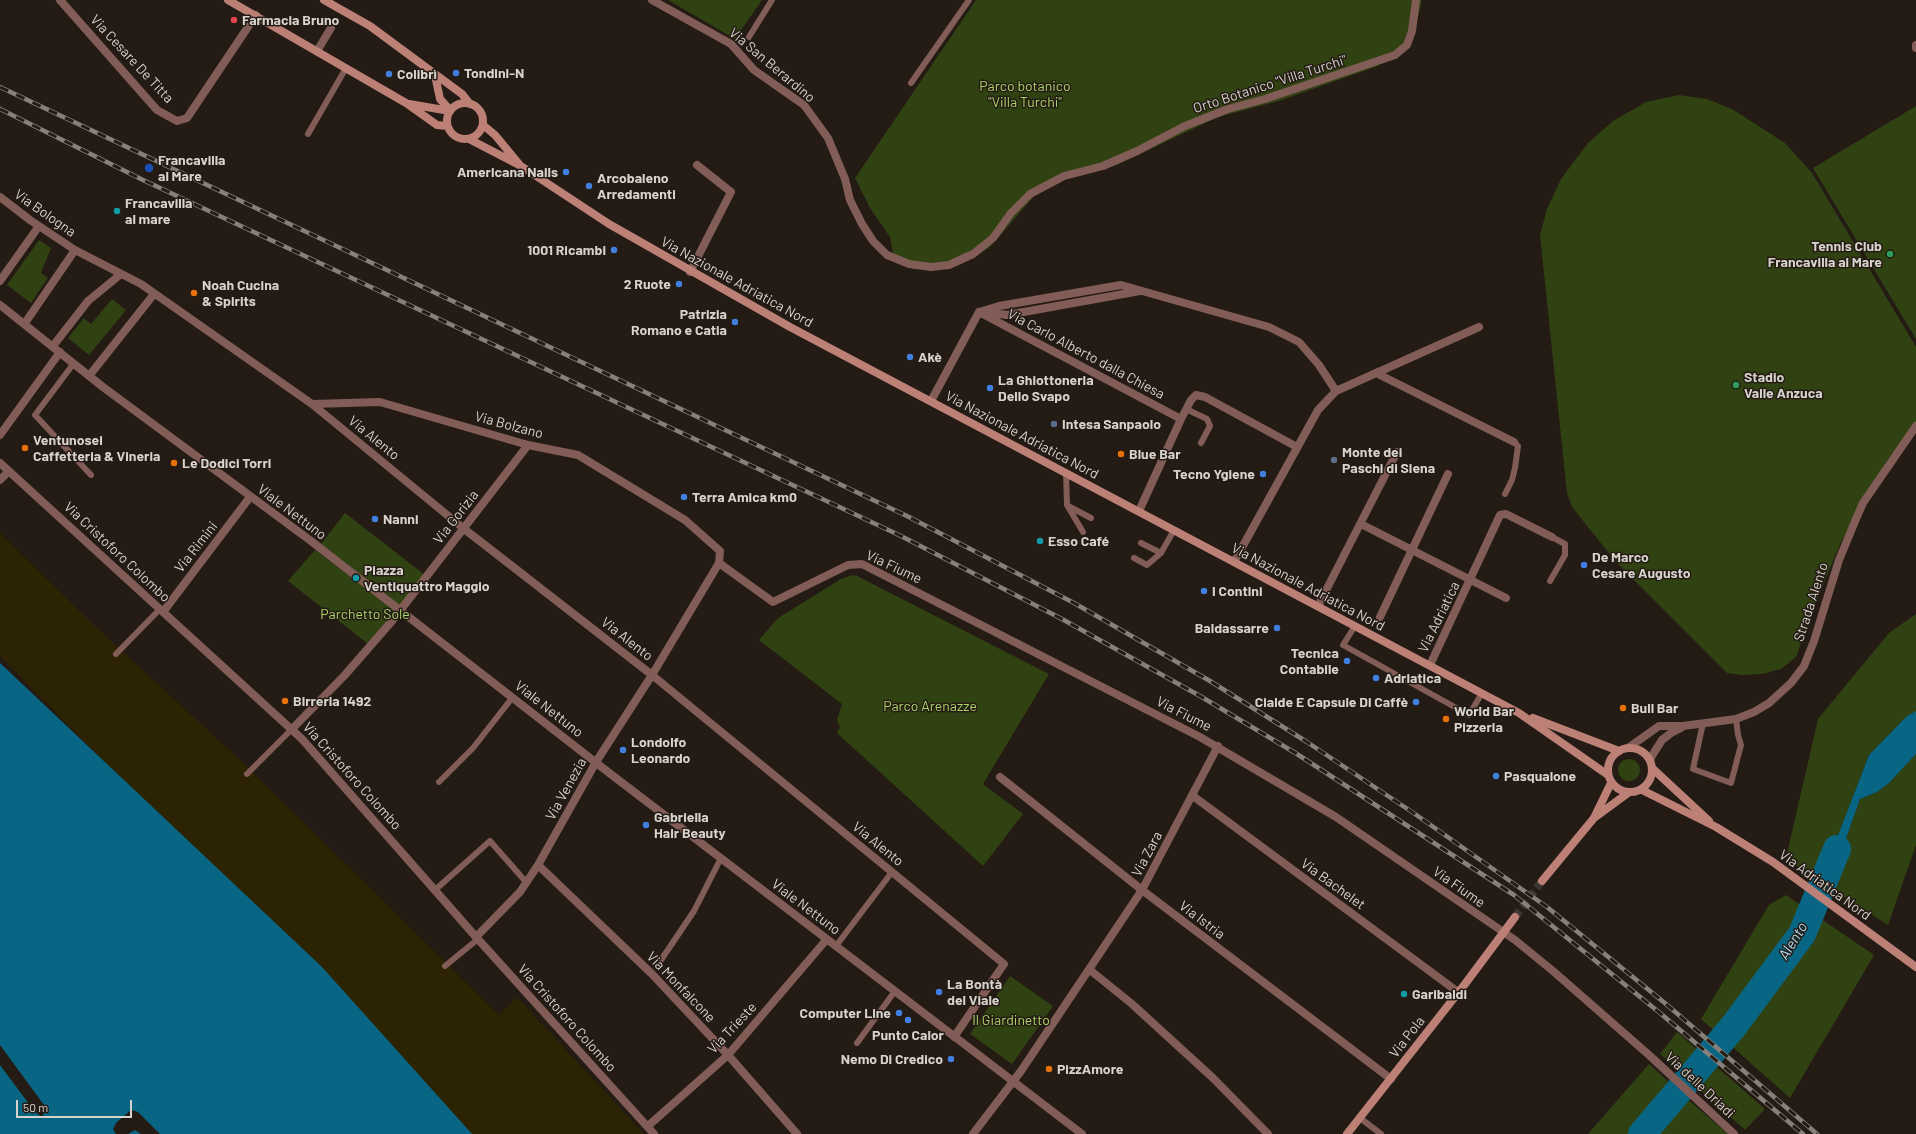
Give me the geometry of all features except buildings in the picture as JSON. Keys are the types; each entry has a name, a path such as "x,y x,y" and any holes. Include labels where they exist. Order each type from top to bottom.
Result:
{"main road":[{"name":"Via Nazionale Adriatica Nord","path":"228,0 406,103 437,125 447,126 453,135 463,140 469,139 521,166 610,224 690,272 790,327 1519,713 1608,775"},
{"path":"324,0 370,26 462,94 470,104"},
{"path":"435,75 440,99 450,111 447,126"},
{"name":"Via Nazionale Adriatica Nord","path":"406,103 450,111 459,104 470,104 479,110 483,120 483,125 495,135 521,166"},
{"path":"469,139 478,134 483,125"},
{"name":"Via Nazionale Adriatica Nord","path":"1519,713 1619,751"},
{"path":"1594,818 1628,793 1642,790 1650,781 1653,769 1650,759 1640,750 1628,748 1619,751 1609,761 1608,775 1611,783 1622,791 1628,793"},
{"name":"Via Adriatica Nord","path":"1653,769 1716,827"},
{"path":"1542,881 1594,818 1611,783"},
{"name":"Via Adriatica Nord","path":"1642,790 1716,827 1773,862 1916,967"},
{"name":"Via Pola","path":"1348,1134 1392,1079 1515,917"}],"street":[{"name":"Via Cesare De Titta","path":"60,0 157,110 177,121 187,118 256,15"},
{"name":"Via San Berardino","path":"652,0 731,44 754,70 804,105 828,138 845,179 850,200 862,224 873,241 887,255 893,258"},
{"name":"Orto Botanico \"Villa Turchi\"","path":"893,258 909,264 932,267 949,265 972,254 993,238 1011,213 1030,194 1064,176 1103,166 1137,151 1185,126 1228,109 1265,99 1395,55 1407,45 1412,31 1416,0"},
{"path":"317,51 331,28"},
{"path":"690,272 731,192 696,165"},
{"name":"Via Bologna","path":"0,197 75,250 121,274"},
{"path":"0,281 39,226"},
{"path":"25,323 75,250"},
{"path":"53,346 88,301 121,274 154,294 90,376"},
{"name":"Via Carlo Alberto dalla Chiesa","path":"979,312 1006,315 1141,291 1269,327 1299,342 1319,364 1336,391"},
{"name":"Via Alento","path":"154,294 312,404 463,528 652,675 1004,964 954,1037"},
{"name":"Viale Nettuno","path":"0,305 25,323 90,376 311,542 512,698 1082,1134"},
{"path":"931,401 979,312"},
{"name":"Via Carlo Alberto dalla Chiesa","path":"979,312 1181,419"},
{"path":"1234,562 1318,410 1336,391 1479,327"},
{"path":"0,435 60,352"},
{"path":"1376,373 1514,442"},
{"path":"1139,511 1186,408 1196,395 1205,397 1298,447"},
{"name":"Via Bolzano","path":"312,404 380,402 528,445 578,455 685,520 720,552 719,563"},
{"name":"Strada Alento","path":"1628,748 1659,726 1683,726 1736,719 1754,712 1769,703 1791,683 1804,666 1814,641 1838,560 1863,503 1916,426"},
{"name":"Via Gorizia","path":"292,729 344,676 400,611 528,445"},
{"path":"1318,606 1397,452"},
{"name":"Via Cristoforo Colombo","path":"1,464 292,729 477,938 654,1134"},
{"path":"0,480 9,471"},
{"path":"1380,617 1448,474"},
{"name":"Via Rimini","path":"161,611 250,497"},
{"name":"Via Adriatica","path":"1430,665 1471,580 1500,515 1506,514 1552,537"},
{"name":"Via Adriatica","path":"1361,524 1506,598"},
{"name":"Via Venezia","path":"477,938 520,892 538,865 596,762 652,675 719,563"},
{"name":"Via Fiume","path":"719,563 774,602 848,565 862,564 1218,746 1336,816 1503,934 1553,971 1649,1055"},
{"name":"Strada Alento","path":"1650,759 1662,740 1683,726"},
{"name":"Via Zara","path":"973,1134 1014,1081 1090,970 1142,890 1193,796 1218,746"},
{"name":"Via Istria","path":"1000,777 1142,890 1392,1079"},
{"name":"Via Bachelet","path":"1193,796 1458,992"},
{"name":"Via Monfalcone","path":"538,865 652,974 728,1055 797,1134"},
{"name":"Via Trieste","path":"648,1126 728,1055 827,939"},
{"path":"1090,970 1144,1014 1213,1078 1268,1134"},
{"name":"Via delle Driadi","path":"1649,1055 1734,1134"}],"lane":[{"path":"749,37 772,0"},
{"path":"911,84 969,0"},
{"path":"308,134 346,68"},
{"path":"74,363 35,415 91,474"},
{"path":"1186,408 1207,420 1210,426 1201,443"},
{"path":"1505,494 1512,480 1515,468 1518,446 1514,442"},
{"path":"1066,473 1067,505 1083,532"},
{"path":"1067,505 1091,518"},
{"path":"1134,558 1147,565 1161,553 1174,530"},
{"path":"1550,581 1565,555 1565,544 1552,537"},
{"path":"1141,543 1161,553"},
{"path":"116,654 161,611"},
{"path":"1355,626 1343,645 1469,715 1482,693"},
{"path":"439,782 473,748 512,698"},
{"path":"1703,723 1693,770 1730,783 1741,745 1736,719"},
{"path":"247,774 292,729"},
{"path":"436,890 490,841 526,882"},
{"path":"659,963 694,911 721,858"},
{"path":"836,946 892,872"},
{"path":"446,966 477,938"},
{"path":"857,1043 895,991"},
{"path":"1360,1118 1381,1134"}],"green space":[{"path":"668,0 762,0 735,39"},
{"name":"Parco botanico \"Villa Turchi\"","path":"976,0 1422,0 1416,25 1399,50 1378,66 1279,101 1218,117 1117,165 1064,180 1035,195 991,246 974,258 934,270 913,269 894,258 890,237 870,208 855,178"},
{"name":"Stadio Valle Anzuca","path":"1679,95 1707,99 1732,109 1785,143 1812,173 1916,347 1916,423 1887,461 1841,542 1813,609 1796,657 1781,669 1762,674 1742,675 1727,673 1616,562 1572,507 1567,493 1540,235 1547,209 1561,179 1588,143 1613,121 1646,102"},
{"name":"Tennis Club Francavilla al Mare","path":"1916,106 1916,339 1813,168"},
{"path":"39,240 51,248 41,273 48,278 31,303 7,285"},
{"path":"112,299 126,310 89,355 68,338 84,318 91,324"},
{"path":"345,513 425,575 401,606 321,544"},
{"name":"Parchetto Sole","path":"315,550 396,611 368,644 288,581"},
{"name":"Parco Arenazze","path":"853,575 1049,674 983,784 1023,814 983,866 837,733 840,727 837,720 842,704 759,640 778,618 841,579"},
{"path":"1916,614 1916,711 1907,716 1869,755 1820,882 1786,858 1818,719 1889,633"},
{"path":"1916,754 1916,845 1888,925 1829,887 1860,799 1877,792 1889,783"},
{"path":"1629,759 1637,762 1640,770 1637,778 1629,781 1621,778 1618,770 1621,762"},
{"path":"1786,895 1874,955 1790,1098 1701,1019 1769,905"},
{"name":"Il Giardinetto","path":"1010,976 1053,1006 1012,1064 970,1034"},
{"path":"1677,1032 1765,1109 1745,1130 1660,1054"},
{"path":"1649,1064 1673,1086 1635,1134 1588,1134"},
{"path":"1684,1096 1728,1134 1651,1134"}],"sand":[{"path":"0,533 99,630 237,757 499,1015 517,997 644,1134 472,1134 0,656"}],"water":[{"path":"0,663 322,967 472,1134 0,1134"},
{"path":"1916,711 1916,754 1889,783 1877,792 1860,799 1829,887 1820,882 1869,755 1907,716"},
{"path":"1701,1054 1715,1066 1702,1075 1693,1084 1683,1075"},
{"path":"1673,1086 1684,1096 1651,1134 1635,1134"}],"pier":[{"path":"0,1045 44,1105 43,1118 35,1112 0,1065"},
{"path":"131,1110 138,1112 160,1134 141,1134 135,1130 128,1134 116,1134 113,1129 116,1123"}],"waterway":[{"name":"Alento","path":"1642,1134 1733,1027 1802,934 1837,849"}],"tunnel":[{"path":"1515,917 1542,881"}],"railway":[{"path":"0,87 907,516 1074,603 1210,681 1307,742 1415,814 1547,907 1666,1004 1817,1134"},
{"path":"0,109 143,180 899,535 1062,619 1200,696 1297,754 1514,895 1660,1013 1803,1134"}],"place":[{"name":"Farmacia Bruno","path":"234,20"},
{"name":"Tondini-N","path":"456,73"},
{"name":"Colibrì","path":"389,74"},
{"name":"Francavilla al Mare","path":"149,168"},
{"name":"Americana Nails","path":"566,172"},
{"name":"Arcobaleno Arredamenti","path":"589,186"},
{"name":"Francavilla al mare","path":"117,211"},
{"name":"1001 Ricambi","path":"614,250"},
{"name":"Tennis Club Francavilla al Mare","path":"1890,254"},
{"name":"2 Ruote","path":"679,284"},
{"name":"Noah Cucina & Spirits","path":"194,293"},
{"name":"Patrizia Romano e Catia","path":"735,322"},
{"name":"Akè","path":"910,357"},
{"name":"Stadio Valle Anzuca","path":"1736,385"},
{"name":"La Ghiottoneria Dello Svapo","path":"990,388"},
{"name":"Intesa Sanpaolo","path":"1054,424"},
{"name":"Ventunosei Caffetteria & Vineria","path":"25,448"},
{"name":"Blue Bar","path":"1121,454"},
{"name":"Monte dei Paschi di Siena","path":"1334,460"},
{"name":"Le Dodici Torri","path":"174,463"},
{"name":"Tecno Ygiene","path":"1263,474"},
{"name":"Terra Amica km0","path":"684,497"},
{"name":"Nanni","path":"375,519"},
{"name":"Esso Café","path":"1040,541"},
{"name":"De Marco Cesare Augusto","path":"1584,565"},
{"name":"Piazza Ventiquattro Maggio","path":"356,578"},
{"name":"I Contini","path":"1204,591"},
{"name":"Baldassarre","path":"1277,628"},
{"name":"Tecnica Contabile","path":"1347,661"},
{"name":"Adriatica","path":"1376,678"},
{"name":"Birreria 1492","path":"285,701"},
{"name":"Cialde E Capsule Di Caffè","path":"1416,702"},
{"name":"Bull Bar","path":"1623,708"},
{"name":"World Bar Pizzeria","path":"1446,719"},
{"name":"Londolfo Leonardo","path":"623,750"},
{"name":"Pasqualone","path":"1496,776"},
{"name":"Gabriella Hair Beauty","path":"646,825"},
{"name":"La Bontà del Viale","path":"939,992"},
{"name":"Garibaldi","path":"1404,994"},
{"name":"Computer Line","path":"899,1013"},
{"name":"Punto Calor","path":"908,1020"},
{"name":"Nemo Di Credico","path":"951,1059"},
{"name":"PizzAmore","path":"1049,1069"}]}
